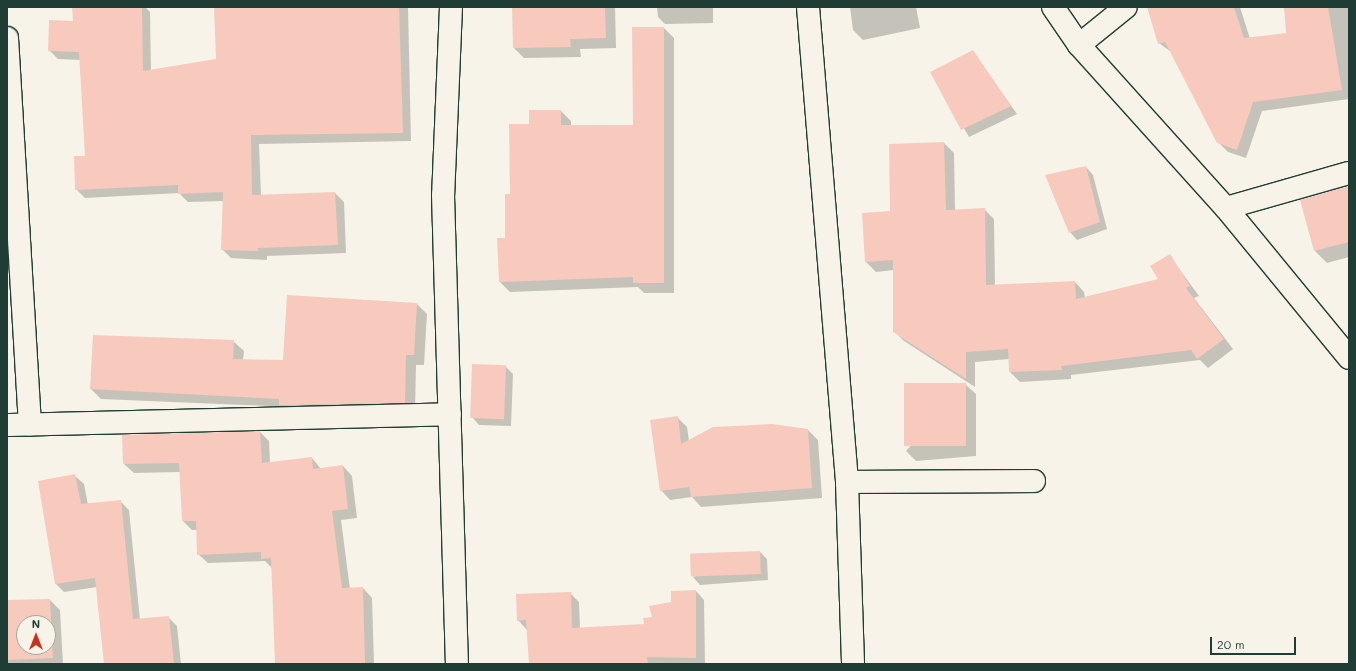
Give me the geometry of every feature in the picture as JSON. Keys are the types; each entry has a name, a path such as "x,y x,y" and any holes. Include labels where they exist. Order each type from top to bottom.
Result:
{"street":[{"path":"451,7 443,195 457,664"},
{"path":"808,7 847,482 853,664"},
{"path":"1053,7 1079,45 1226,208 1349,358"},
{"path":"1079,45 1126,7"},
{"path":"7,38 30,424"},
{"path":"1226,208 1349,173"},
{"path":"7,424 450,414"},
{"path":"847,482 1034,481"}],"building":[{"path":"72,7 142,7 143,71 216,59 214,7 399,7 403,133 251,135 252,195 335,192 338,245 258,248 258,251 221,250 223,192 178,194 178,185 75,190 74,156 85,156 79,52 48,51 49,20 73,21"},
{"path":"512,7 605,7 606,38 570,39 571,47 513,48"},
{"path":"1147,7 1234,7 1244,38 1286,33 1284,7 1328,7 1342,90 1253,102 1237,150 1217,143 1165,42 1158,44"},
{"path":"632,27 664,27 664,283 633,283 633,277 499,282 497,238 505,238 505,194 510,194 509,124 529,124 529,110 561,110 561,125 633,125"},
{"path":"973,50 1011,106 961,130 930,72"},
{"path":"944,142 946,210 985,208 986,285 1075,281 1076,299 1158,279 1150,266 1170,254 1190,286 1186,288 1224,339 1197,359 1191,350 1061,366 1062,370 1009,372 1008,349 966,352 966,379 893,332 893,260 865,262 862,213 890,211 889,144"},
{"path":"1086,166 1100,222 1069,233 1045,175"},
{"path":"1349,186 1349,242 1314,251 1300,200"},
{"path":"287,295 417,303 414,355 406,355 405,403 279,405 279,399 90,389 93,335 234,340 233,359 283,360"},
{"path":"472,364 506,365 504,419 470,418"},
{"path":"904,383 966,383 966,446 904,446"},
{"path":"678,416 681,444 713,427 772,424 808,429 812,488 691,497 689,487 660,491 650,420"},
{"path":"260,431 262,463 312,457 313,469 343,465 348,509 332,511 342,588 363,587 365,664 275,664 271,558 261,559 261,552 197,555 196,521 182,521 179,463 123,464 122,435"},
{"path":"75,474 81,504 121,500 133,619 169,616 174,664 104,664 95,578 55,584 38,481"},
{"path":"760,551 761,574 691,576 690,553"},
{"path":"696,590 696,658 647,657 648,664 529,664 526,620 517,621 516,594 571,592 572,628 644,624 643,618 652,617 649,606 671,602 671,591"},
{"path":"50,599 51,615 16,615 16,655 53,655 53,658 7,660 7,600"}]}
